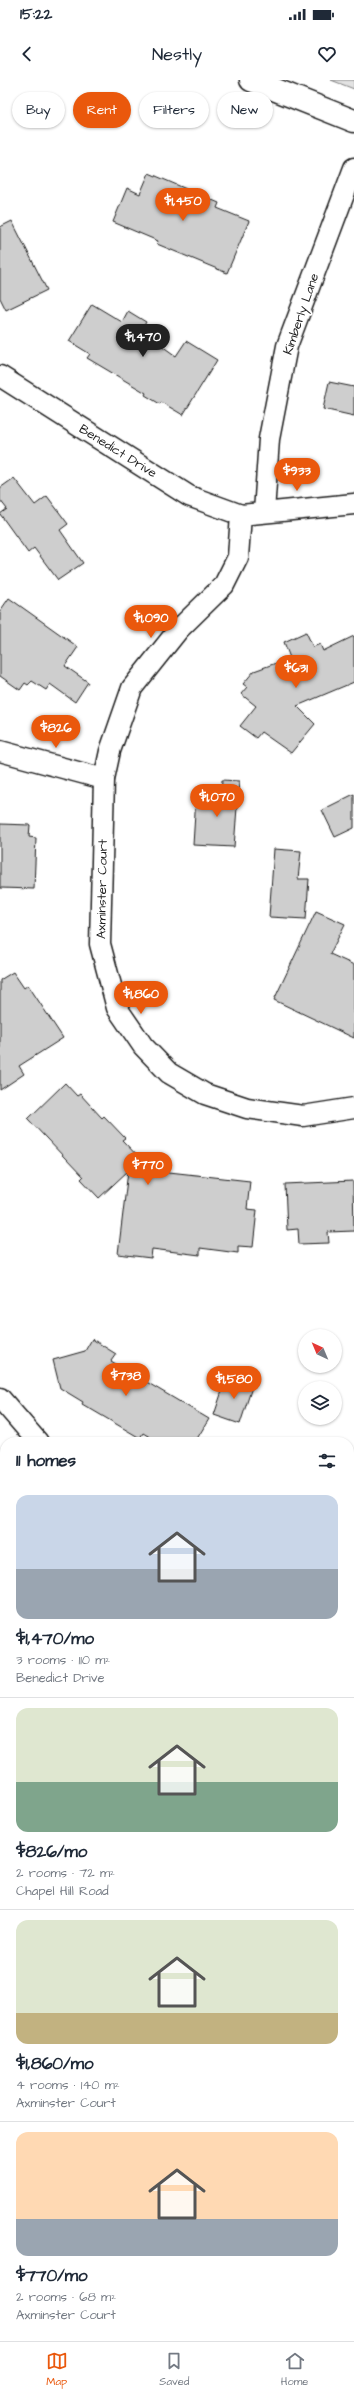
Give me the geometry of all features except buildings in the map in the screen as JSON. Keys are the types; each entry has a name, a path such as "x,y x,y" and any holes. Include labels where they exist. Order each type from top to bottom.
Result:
{"street":[{"path":"251,80 354,121"},
{"name":"Kimberly Lane","path":"264,512 269,439 287,346 354,168"},
{"name":"Benedict Drive","path":"0,376 189,496 241,515"},
{"path":"241,515 354,504"},
{"name":"Axminster Court","path":"241,515 238,557 224,585 179,629 132,688 110,751 104,778 100,944 117,1008 143,1046 169,1073 205,1094 247,1108 304,1116 354,1108"},
{"path":"0,751 104,778"},
{"path":"0,1398 34,1437"}],"shaded area":[{"path":"331,80 354,80 354,89"}]}
